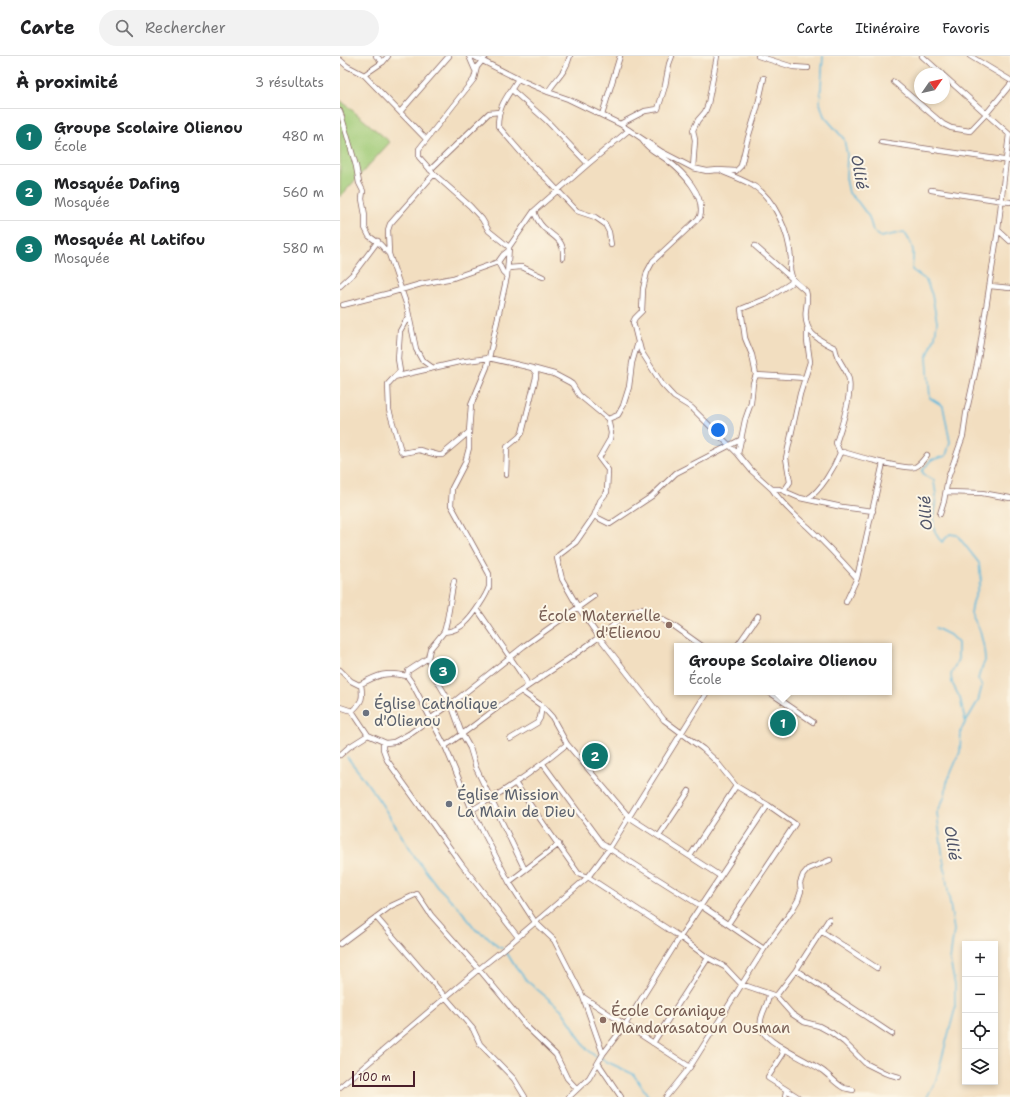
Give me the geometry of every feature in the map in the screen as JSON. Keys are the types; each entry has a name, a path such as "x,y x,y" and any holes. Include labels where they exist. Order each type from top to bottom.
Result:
{"street":[{"path":"376,56 383,62"},
{"path":"364,75 383,62 388,56"},
{"path":"400,112 449,56"},
{"path":"469,56 476,70"},
{"path":"473,56 518,79 568,99 602,115 620,124 662,152 694,168 707,171 718,170 736,172 741,166 764,78"},
{"path":"486,56 476,70 474,79 419,149 419,156 432,172 470,206 482,219 489,231 509,248"},
{"path":"548,92 567,67 570,56"},
{"path":"602,115 620,56"},
{"path":"620,124 645,111 658,109 672,56"},
{"path":"694,168 695,140 693,130 698,120 705,112 708,104 717,56"},
{"path":"758,56 792,66 808,68"},
{"path":"922,56 935,68"},
{"path":"970,56 1010,80"},
{"path":"340,60 347,66 364,75 426,139"},
{"path":"518,79 512,90 503,100 499,112 498,126 531,164 577,211 595,217 604,224 610,232 611,244"},
{"path":"940,514 948,478 964,436 966,414 978,360 1008,160 1010,134 950,81"},
{"path":"894,82 943,124 951,128 970,131 987,114 1010,85"},
{"path":"512,90 546,120 588,164"},
{"path":"340,111 356,166 359,183 363,191 362,199 365,215 365,228 369,236 378,241 389,254"},
{"path":"433,368 422,360 416,348 402,289 389,254 388,230 390,224 432,172 489,113 499,112"},
{"path":"343,305 390,294 402,289 453,278 498,262 534,211 629,130"},
{"path":"641,138 648,148 666,160 686,177 700,201 702,211 700,217 653,261 647,272 643,289 642,311 634,318 633,322 641,351 662,384 674,397 692,408 738,454 752,471 772,489 782,503 827,546 857,578"},
{"path":"880,142 1008,160"},
{"path":"718,170 753,185 765,196 774,208 783,226 790,246 792,261 790,268 791,283 768,298 741,309 745,338 752,355 756,375 753,383 751,403 745,420 738,454"},
{"path":"931,190 1010,202"},
{"path":"534,211 538,221 544,228 557,238 564,249 563,258"},
{"path":"998,230 1010,241"},
{"path":"340,286 354,273 378,241"},
{"path":"755,246 806,291 808,296 806,311 807,340 810,362 800,394 786,458 790,482 784,491"},
{"path":"444,632 451,632 464,626 477,609 486,594 489,585 489,574 451,505 452,488 465,464 469,448 471,405 487,367 507,276 509,248"},
{"path":"498,262 503,272 507,276"},
{"path":"508,268 522,267 543,277"},
{"path":"990,286 1010,288"},
{"path":"409,314 400,331 398,359 400,371 388,384 389,410 400,448 403,453 419,450 442,455 469,432"},
{"path":"807,326 814,337 835,348 836,356 848,376 849,393 845,417 836,443 840,453 827,477 812,496 807,499"},
{"path":"608,419 618,415 623,406 629,387 632,362 638,342"},
{"path":"394,378 459,362 489,358 554,374 572,384 579,395 608,419 611,433 610,439 599,458 608,470 607,492 600,501 594,516 576,542 557,558 562,579 578,607 599,637 664,720 703,749 716,761 736,786 768,804 795,824 728,924"},
{"path":"506,475 507,447 522,433 530,406 536,377 536,373 532,368"},
{"path":"756,375 805,378"},
{"path":"594,516 610,524 652,496 676,473 742,439"},
{"path":"840,453 843,452 883,463 911,467 917,466 927,455"},
{"path":"846,602 857,578 883,463"},
{"path":"772,489 784,491 800,498 842,507 873,510"},
{"path":"946,492 982,494 1010,498"},
{"path":"454,581 449,603 448,619 444,632 430,649 428,658 432,672 451,704 462,734 470,748 476,768 492,798 525,870"},
{"path":"340,707 352,711 368,735 386,743 394,742 409,734 451,704 510,657 594,596"},
{"path":"477,609 526,681 527,687"},
{"path":"444,746 599,637 627,615 638,609 642,609 674,626 698,643"},
{"path":"739,643 758,616"},
{"path":"407,676 408,672 428,658"},
{"path":"340,670 350,681 359,685 374,676 397,674 407,676 444,746 472,810 509,882 535,922 554,940 583,997 603,1054"},
{"path":"352,711 360,703 362,696 361,684"},
{"path":"521,691 542,706 552,717 566,744 629,817 720,876"},
{"path":"340,1087 588,877 609,849 704,695"},
{"path":"772,695 813,722"},
{"path":"510,739 537,723 540,718 542,706"},
{"path":"340,755 349,747 368,735"},
{"path":"383,742 383,749 387,760 462,864 518,937"},
{"path":"472,810 543,764 566,744"},
{"path":"543,764 602,844 701,906 764,949"},
{"path":"515,782 578,873 588,877 680,937 708,958 726,967 741,984 769,995 776,996 792,1014 804,1022 819,1026 832,1033 866,1063 885,1073 899,1077"},
{"path":"690,856 736,786"},
{"path":"659,836 689,791"},
{"path":"568,1097 589,1078 603,1054 625,1024 680,937 768,804"},
{"path":"509,882 559,844"},
{"path":"666,1097 690,1067 741,984 787,918 798,900 801,891 800,883 803,875 808,869 830,860"},
{"path":"340,944 376,916 398,902 417,894 440,926 479,969 528,1028 556,1055 567,1078 577,1089"},
{"path":"376,916 473,1029 480,1044 514,1079 525,1097"},
{"path":"776,996 796,970 829,919"},
{"path":"821,931 877,968"},
{"path":"653,1043 708,958"},
{"path":"796,970 892,1034"},
{"path":"769,995 768,1001 761,1015 762,1030 769,1038 822,1070 844,1088 853,1090"},
{"path":"583,997 690,1067"},
{"path":"780,1046 783,1054 768,1076 770,1080 798,1097"},
{"path":"598,1063 621,1097"},
{"path":"785,1097 786,1090"}],"green space":[{"path":"340,100 390,142 340,197"}],"waterway":[{"name":"Ollié","path":"823,56 820,103 824,116 844,139 847,154 846,178 849,193 869,217 873,231 881,237 904,232 913,250 912,270 926,280 932,295 937,322 935,337 927,357 930,398 943,406 950,442 946,456 931,460 922,471 925,476 934,480 936,496 933,520 935,532 942,542 950,534 957,535 979,563 981,580 973,602 971,613 980,631 984,648 985,661 978,679 982,686 978,701 961,730 960,752 947,782 945,796 937,813 954,930 950,960 955,985 955,1009 936,1080 927,1097"},
{"path":"936,628 950,635 958,643 958,659 951,675 952,683 960,698 965,720"},
{"path":"347,757 381,803 413,854 437,886 460,909 476,930 487,936 498,947 502,948"},
{"path":"505,950 527,981 561,1009 585,1047 595,1056 633,1074 649,1097"}],"place":[{"name":"École Maternelle d'Elienou","path":"669,625"},
{"name":"Mosquée Al Latifou","path":"443,671"},
{"name":"Église Catholique d'Olienou","path":"366,713"},
{"name":"Groupe Scolaire Olienou","path":"783,723"},
{"name":"Mosquée Dafing","path":"595,756"},
{"name":"Église Mission La Main de Dieu","path":"449,804"},
{"name":"École Coranique Mandarasatoun Ousman","path":"603,1020"}]}
